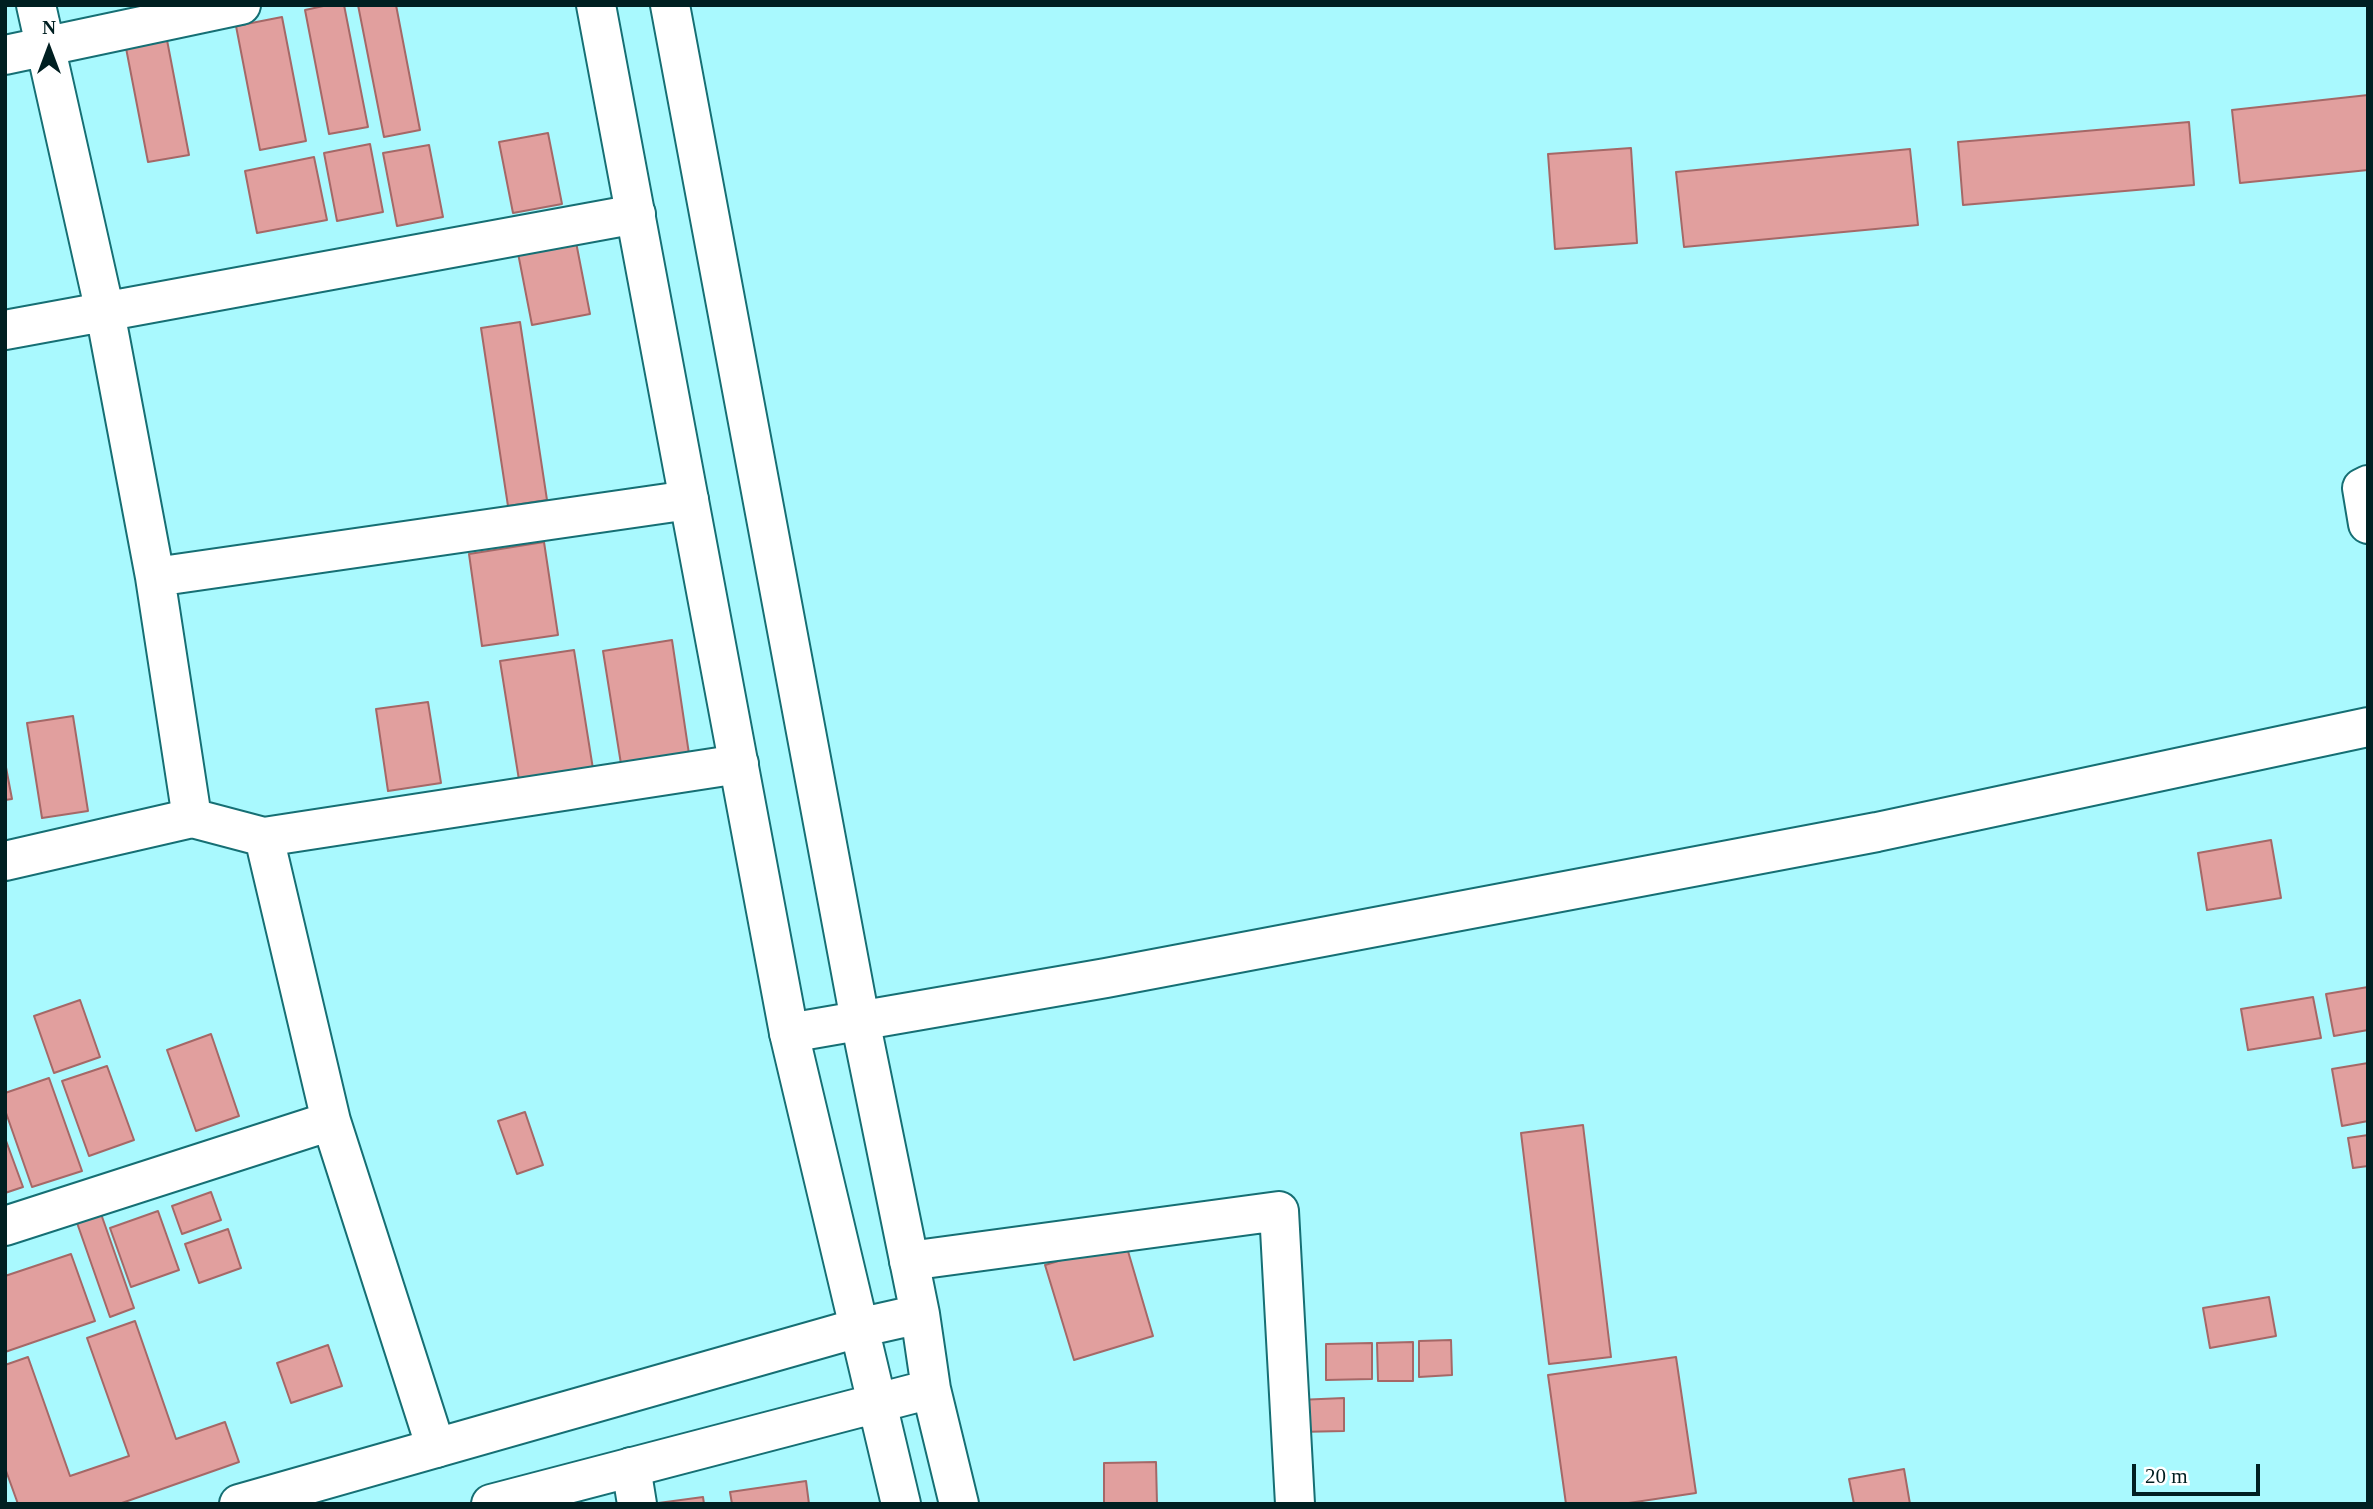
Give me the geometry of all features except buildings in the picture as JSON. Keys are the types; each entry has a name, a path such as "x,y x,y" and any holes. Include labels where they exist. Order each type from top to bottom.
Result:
{"street":[{"path":"36,5 105,312 156,577 192,818"},
{"path":"5,55 241,5"},
{"path":"596,5 789,1033 901,1504"},
{"path":"670,5 860,1020 920,1314 931,1389 960,1504"},
{"path":"5,330 636,214"},
{"path":"2368,485 2362,488 2368,524"},
{"path":"156,577 689,500"},
{"path":"789,1033 1119,975 1877,832 2368,727"},
{"path":"5,861 192,818 264,837 739,764"},
{"path":"264,837 331,1121 436,1448"},
{"path":"5,1226 331,1121"},
{"path":"909,1261 1279,1211 1294,1504"},
{"path":"239,1504 858,1328 920,1314"},
{"path":"493,1504 931,1389"},
{"path":"631,1466 638,1504"}]}
